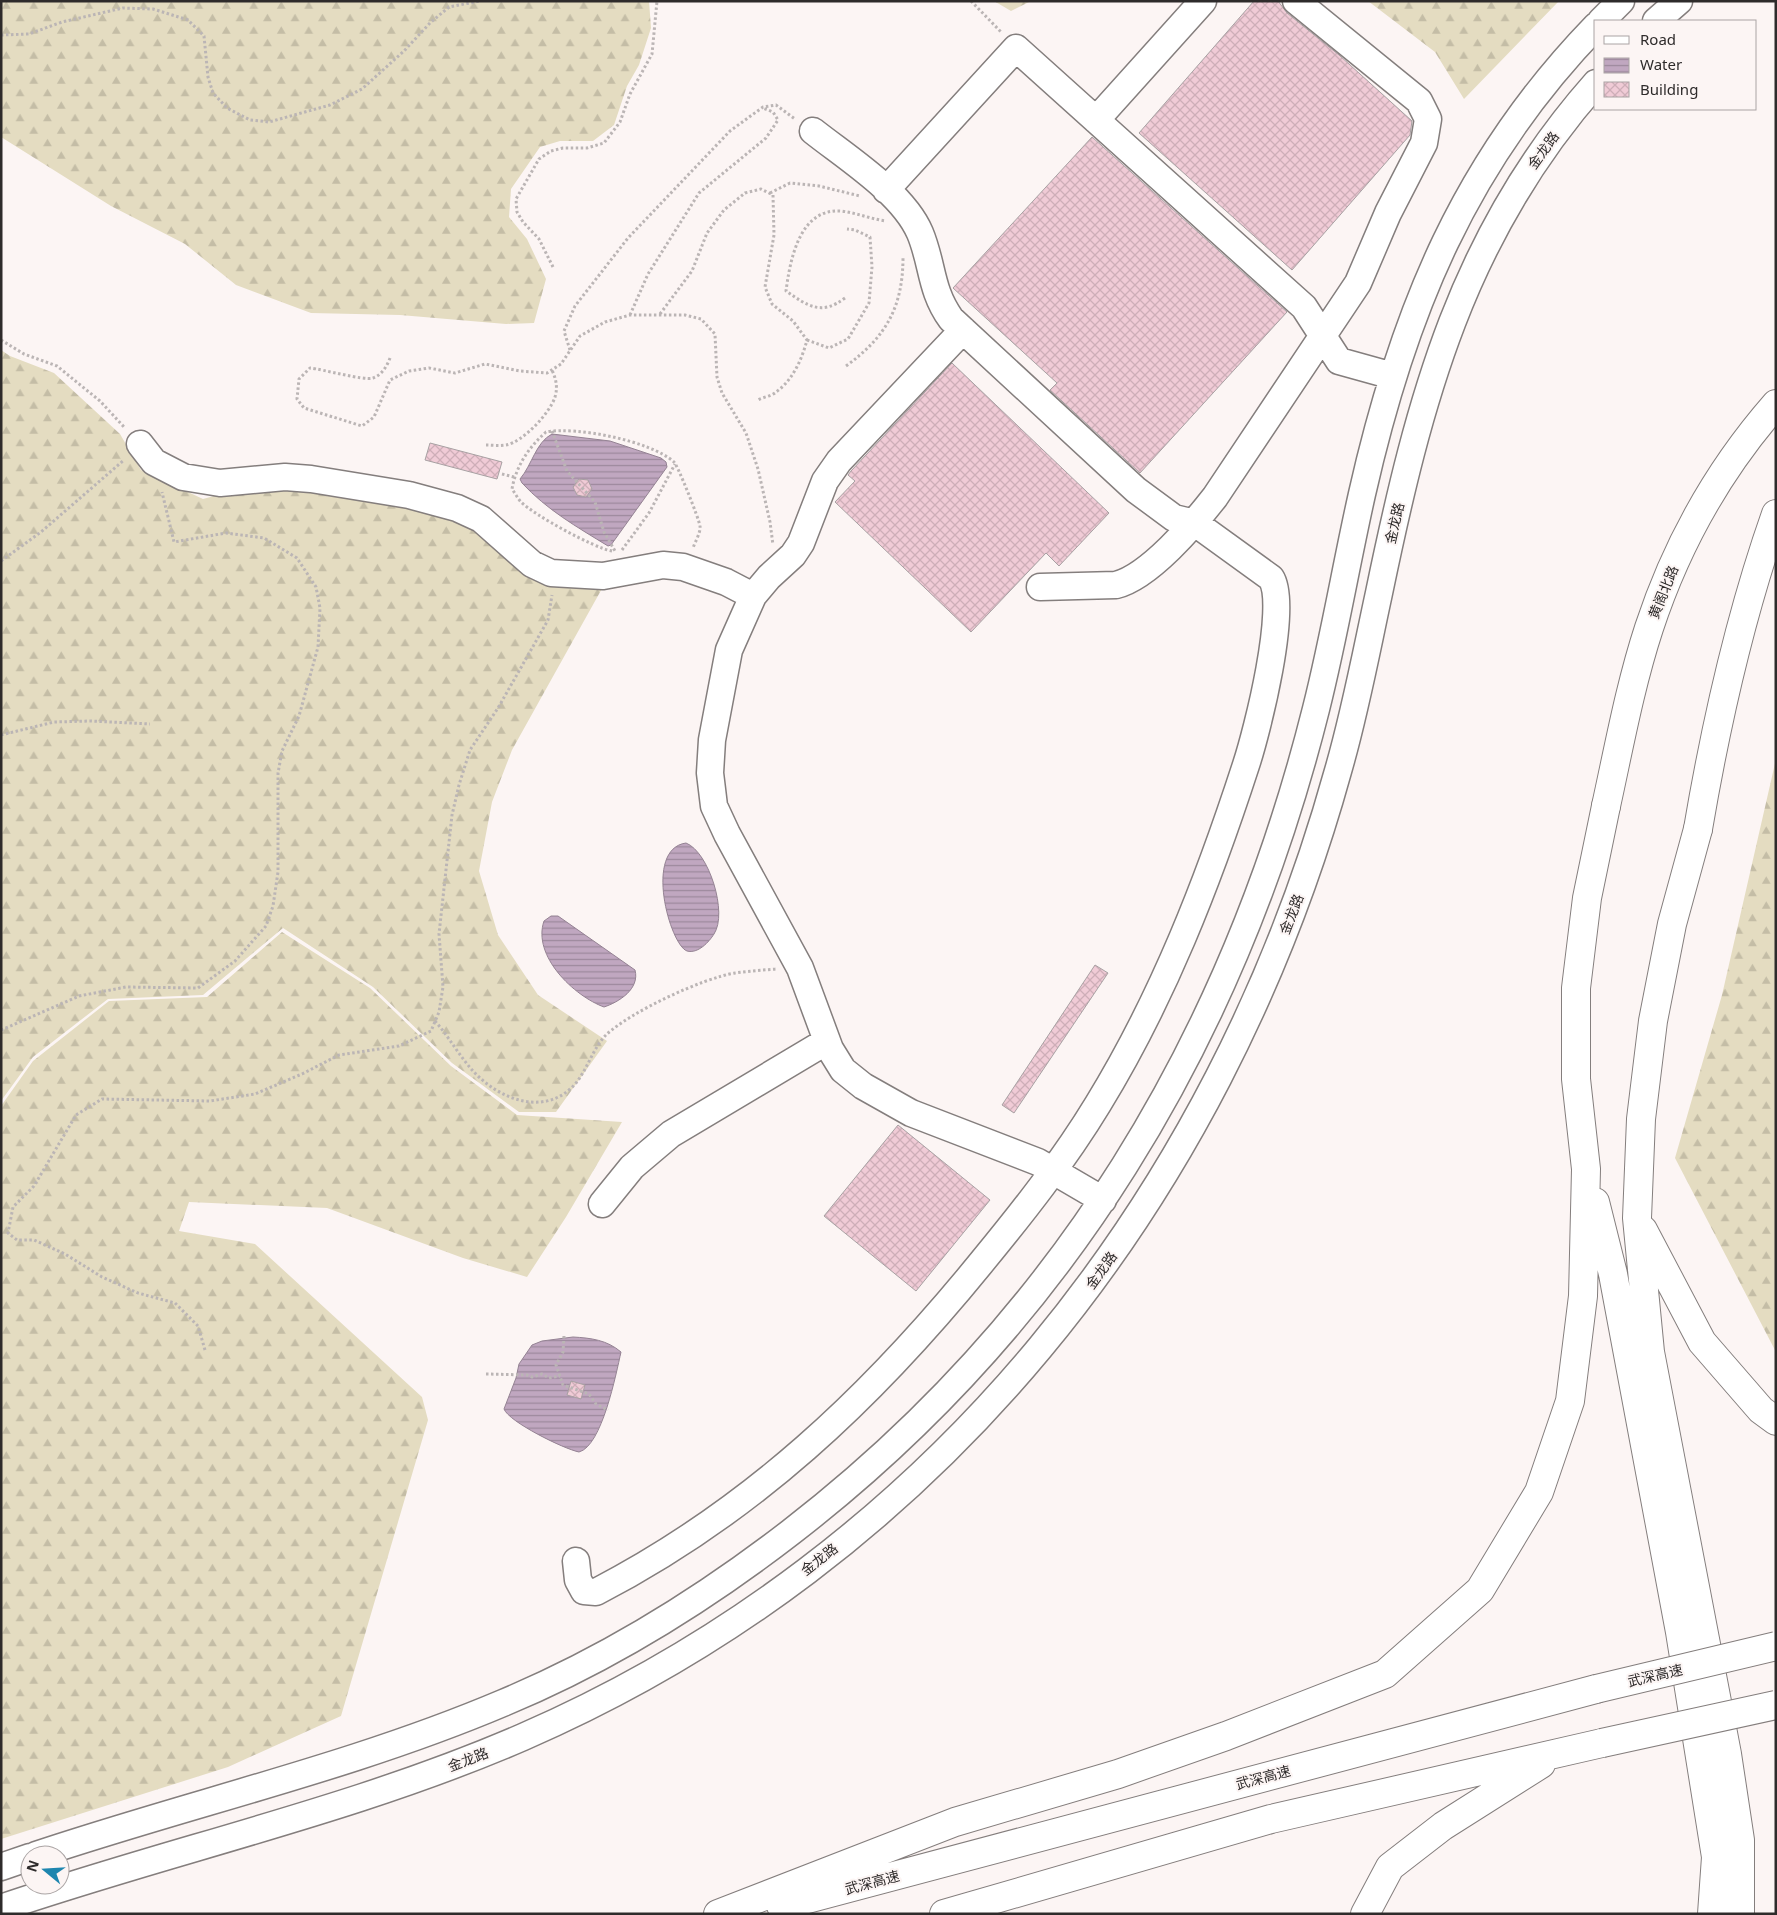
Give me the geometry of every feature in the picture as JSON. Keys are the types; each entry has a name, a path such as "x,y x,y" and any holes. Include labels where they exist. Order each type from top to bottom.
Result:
{"main road":[{"name":"黄阁北路","path":"1586,1169 1576,1079 1576,988 1587,898 1637,668 1662,590 1697,516 1741,447 1776,404"},
{"path":"1740,1914 1740,1840 1727,1754 1650,1352 1637,1218 1641,1119 1654,1021 1672,924 1698,829 1709,764 1737,642 1776,514"},
{"path":"718,1914 955,1822 1118,1774 1226,1736 1385,1674 1480,1590 1540,1492 1570,1401 1583,1296 1586,1169"},
{"path":"1586,1169 1613,1274 1680,1632 1716,1857 1712,1914"},
{"path":"1637,1218 1702,1342 1761,1410 1776,1421"},
{"name":"武深高速","path":"752,1914 1596,1689 1776,1646"},
{"path":"944,1914 1272,1819 1560,1752 1776,1705"},
{"path":"1365,1914 1390,1867 1443,1826 1560,1752"}],"street":[{"path":"1096,120 1203,1"},
{"path":"1040,587 1116,585 1128,582 1139,575 1195,523 1215,497 1358,283 1388,213 1424,142 1428,119 1419,100 1296,1"},
{"path":"1602,20 1621,1"},
{"path":"1657,20 1679,1"},
{"path":"69,1845 310,1772 458,1721 559,1678 662,1621 759,1556 849,1486 937,1405 1021,1312 1059,1264 1129,1161 1190,1052 1238,947 1263,881 1301,765 1317,706 1362,491 1393,376 1429,273 1463,203 1519,115 1594,28"},
{"path":"879,200 1016,48 1304,307 1339,361 1393,376"},
{"name":"金龙路","path":"1,1908 81,1881 320,1810 420,1777 521,1738 577,1712 683,1653 783,1587 830,1551 919,1475 1010,1385 1084,1293 1128,1232 1194,1126 1251,1011 1299,893 1338,774 1407,467 1433,373 1447,335 1482,251 1514,193 1551,137 1594,85"},
{"path":"576,1561 580,1587 584,1591 596,1592 667,1554 765,1484 854,1405 907,1350 1000,1240 1054,1169 1099,1102 1175,957 1232,810 1255,738 1264,702 1274,627 1275,583 1271,578 1195,523 1174,518 1136,490 963,330 940,304 926,250 912,217 879,200 813,131"},
{"path":"963,330 839,461 825,481 801,543 753,596 729,650 722,678 712,740 711,790 714,806 727,834 800,968 835,1060 843,1070 884,1099 911,1113 1054,1169 1103,1200"},
{"path":"147,453 183,477 220,483 285,477 311,479 409,495 434,501 481,519 541,569 551,573 603,576 663,565 687,568 726,582 753,596"},
{"path":"602,1204 632,1167 671,1134 827,1041"},
{"path":"1,1866 20,1860"}],"path":[{"path":"1,34 28,34 62,22 124,8 153,9 188,20 204,36 208,77 213,93 227,108 250,120 269,122 330,105 362,89 449,7 480,1"},
{"path":"553,267 539,239 523,222 517,212 516,199 539,159 551,151 563,148 587,148 604,144 620,122 630,94 652,54 657,1"},
{"path":"971,1 1016,48"},
{"path":"570,350 564,331 575,306 634,232 730,131 763,107 776,104 813,131"},
{"path":"630,315 648,274 699,193 766,138 778,120 773,112 763,107"},
{"path":"769,193 790,183 819,186 879,200 888,221 839,211 824,214 804,232 794,246 786,291 819,308 832,308 844,298"},
{"path":"659,315 692,271 707,233 724,210 745,193 761,189 773,195 774,221 764,287 772,304 794,321 807,340 829,348 848,339 869,302 872,267 870,238 855,230 847,229"},
{"path":"846,366 867,351 890,324 900,288 902,252"},
{"path":"390,358 387,368 373,378 358,378 329,370 310,368 299,379 298,399 304,408 362,426 374,417 390,380 409,371 429,368 455,373 485,364 520,371 547,373 561,364 580,336 605,322 630,315 685,314 701,319 715,334 717,378 722,393 746,433 758,469 770,522 776,571"},
{"path":"1,340 24,354 57,366 100,401 147,453 174,542 226,533 264,538 297,558 316,586 320,608 318,648 299,716 282,751 278,773 278,872 273,906 266,926 235,961 198,988 126,987 79,996 1,1030"},
{"path":"758,400 776,392 791,376 802,359 807,340"},
{"path":"486,444 507,445 518,440 538,422 555,397 557,384 552,370"},
{"path":"552,431 567,471 595,502 604,532 615,551"},
{"path":"629,549 615,551 589,542 522,502 512,489 514,478 531,445 546,432 606,436 655,450 675,463 700,527 687,568"},
{"path":"1,561 147,453"},
{"path":"622,550 649,513 675,463"},
{"path":"502,474 514,478"},
{"path":"205,1350 198,1326 175,1303 138,1293 102,1277 64,1254 34,1240 17,1240 8,1233 13,1207 34,1186 76,1115 102,1099 210,1101 255,1094 302,1074 339,1055 399,1046 431,1030 439,1012 443,987 439,934 452,815 470,750 498,708 548,620 552,595 541,569"},
{"path":"1,735 54,722 90,721 150,724"},
{"path":"435,1021 474,1072 500,1092 531,1104 556,1100 576,1082 590,1057 606,1035 640,1011 670,996 734,973 800,968"},
{"path":"564,1336 563,1352 556,1365 563,1384 589,1394 596,1404 608,1410"},
{"path":"486,1374 527,1375 532,1377 542,1374 549,1378 560,1376"}],"green space":[{"path":"1,1 649,1 651,28 639,65 627,86 614,125 593,141 560,141 540,147 511,189 509,217 527,239 546,279 534,323 506,324 400,315 311,313 236,285 185,244 111,206 1,137"},
{"path":"994,1 1031,1 1011,11"},
{"path":"1368,1 1559,1 1464,99 1435,52"},
{"path":"1,350 10,356 54,373 120,434 141,470 203,499 240,489 285,487 429,506 604,585 512,750 492,802 479,871 498,935 538,995 607,1041 556,1112 519,1112 452,1063 373,987 283,928 203,995 108,999 33,1057 1,1101"},
{"path":"1776,759 1776,1352 1675,1158 1722,995"},
{"path":"282,932 370,988 451,1066 517,1115 622,1122 566,1217 527,1277 463,1258 327,1208 189,1202 179,1231 255,1244 422,1397 428,1420 341,1716 228,1767 1,1839 1,1106 33,1061 109,1001 207,997"}],"water":[{"path":"552,434 610,441 661,458 666,462 667,467 611,545 608,546 563,518 522,483 520,479 538,448"},
{"path":"686,843 702,858 709,870 714,884 719,912 718,924 714,934 703,947 695,951 687,951 680,945 668,916 664,897 663,878 666,862 673,849"},
{"path":"551,916 558,916 635,970 636,977 634,983 627,994 616,1002 604,1007 580,994 558,973 544,948 542,934 544,921"},
{"path":"573,1337 599,1340 621,1352 612,1392 601,1424 595,1437 587,1447 579,1452 550,1441 526,1428 504,1409 516,1378 519,1364 532,1345 542,1341"}],"building":[{"path":"1254,1 1278,1 1287,13 1339,55 1412,121 1410,135 1292,270 1139,133"},
{"path":"1092,137 1287,312 1140,473 1050,390 1057,383 953,288"},
{"path":"952,363 1109,513 1059,566 1046,553 971,632 835,502 855,481 848,475 851,471"},
{"path":"430,443 502,462 497,479 425,460"},
{"path":"579,479 588,480 592,489 586,497 577,495 573,487"},
{"path":"1095,965 1108,973 1014,1113 1002,1105"},
{"path":"898,1125 990,1200 916,1291 824,1216"},
{"path":"571,1381 585,1385 581,1399 567,1395"}]}
